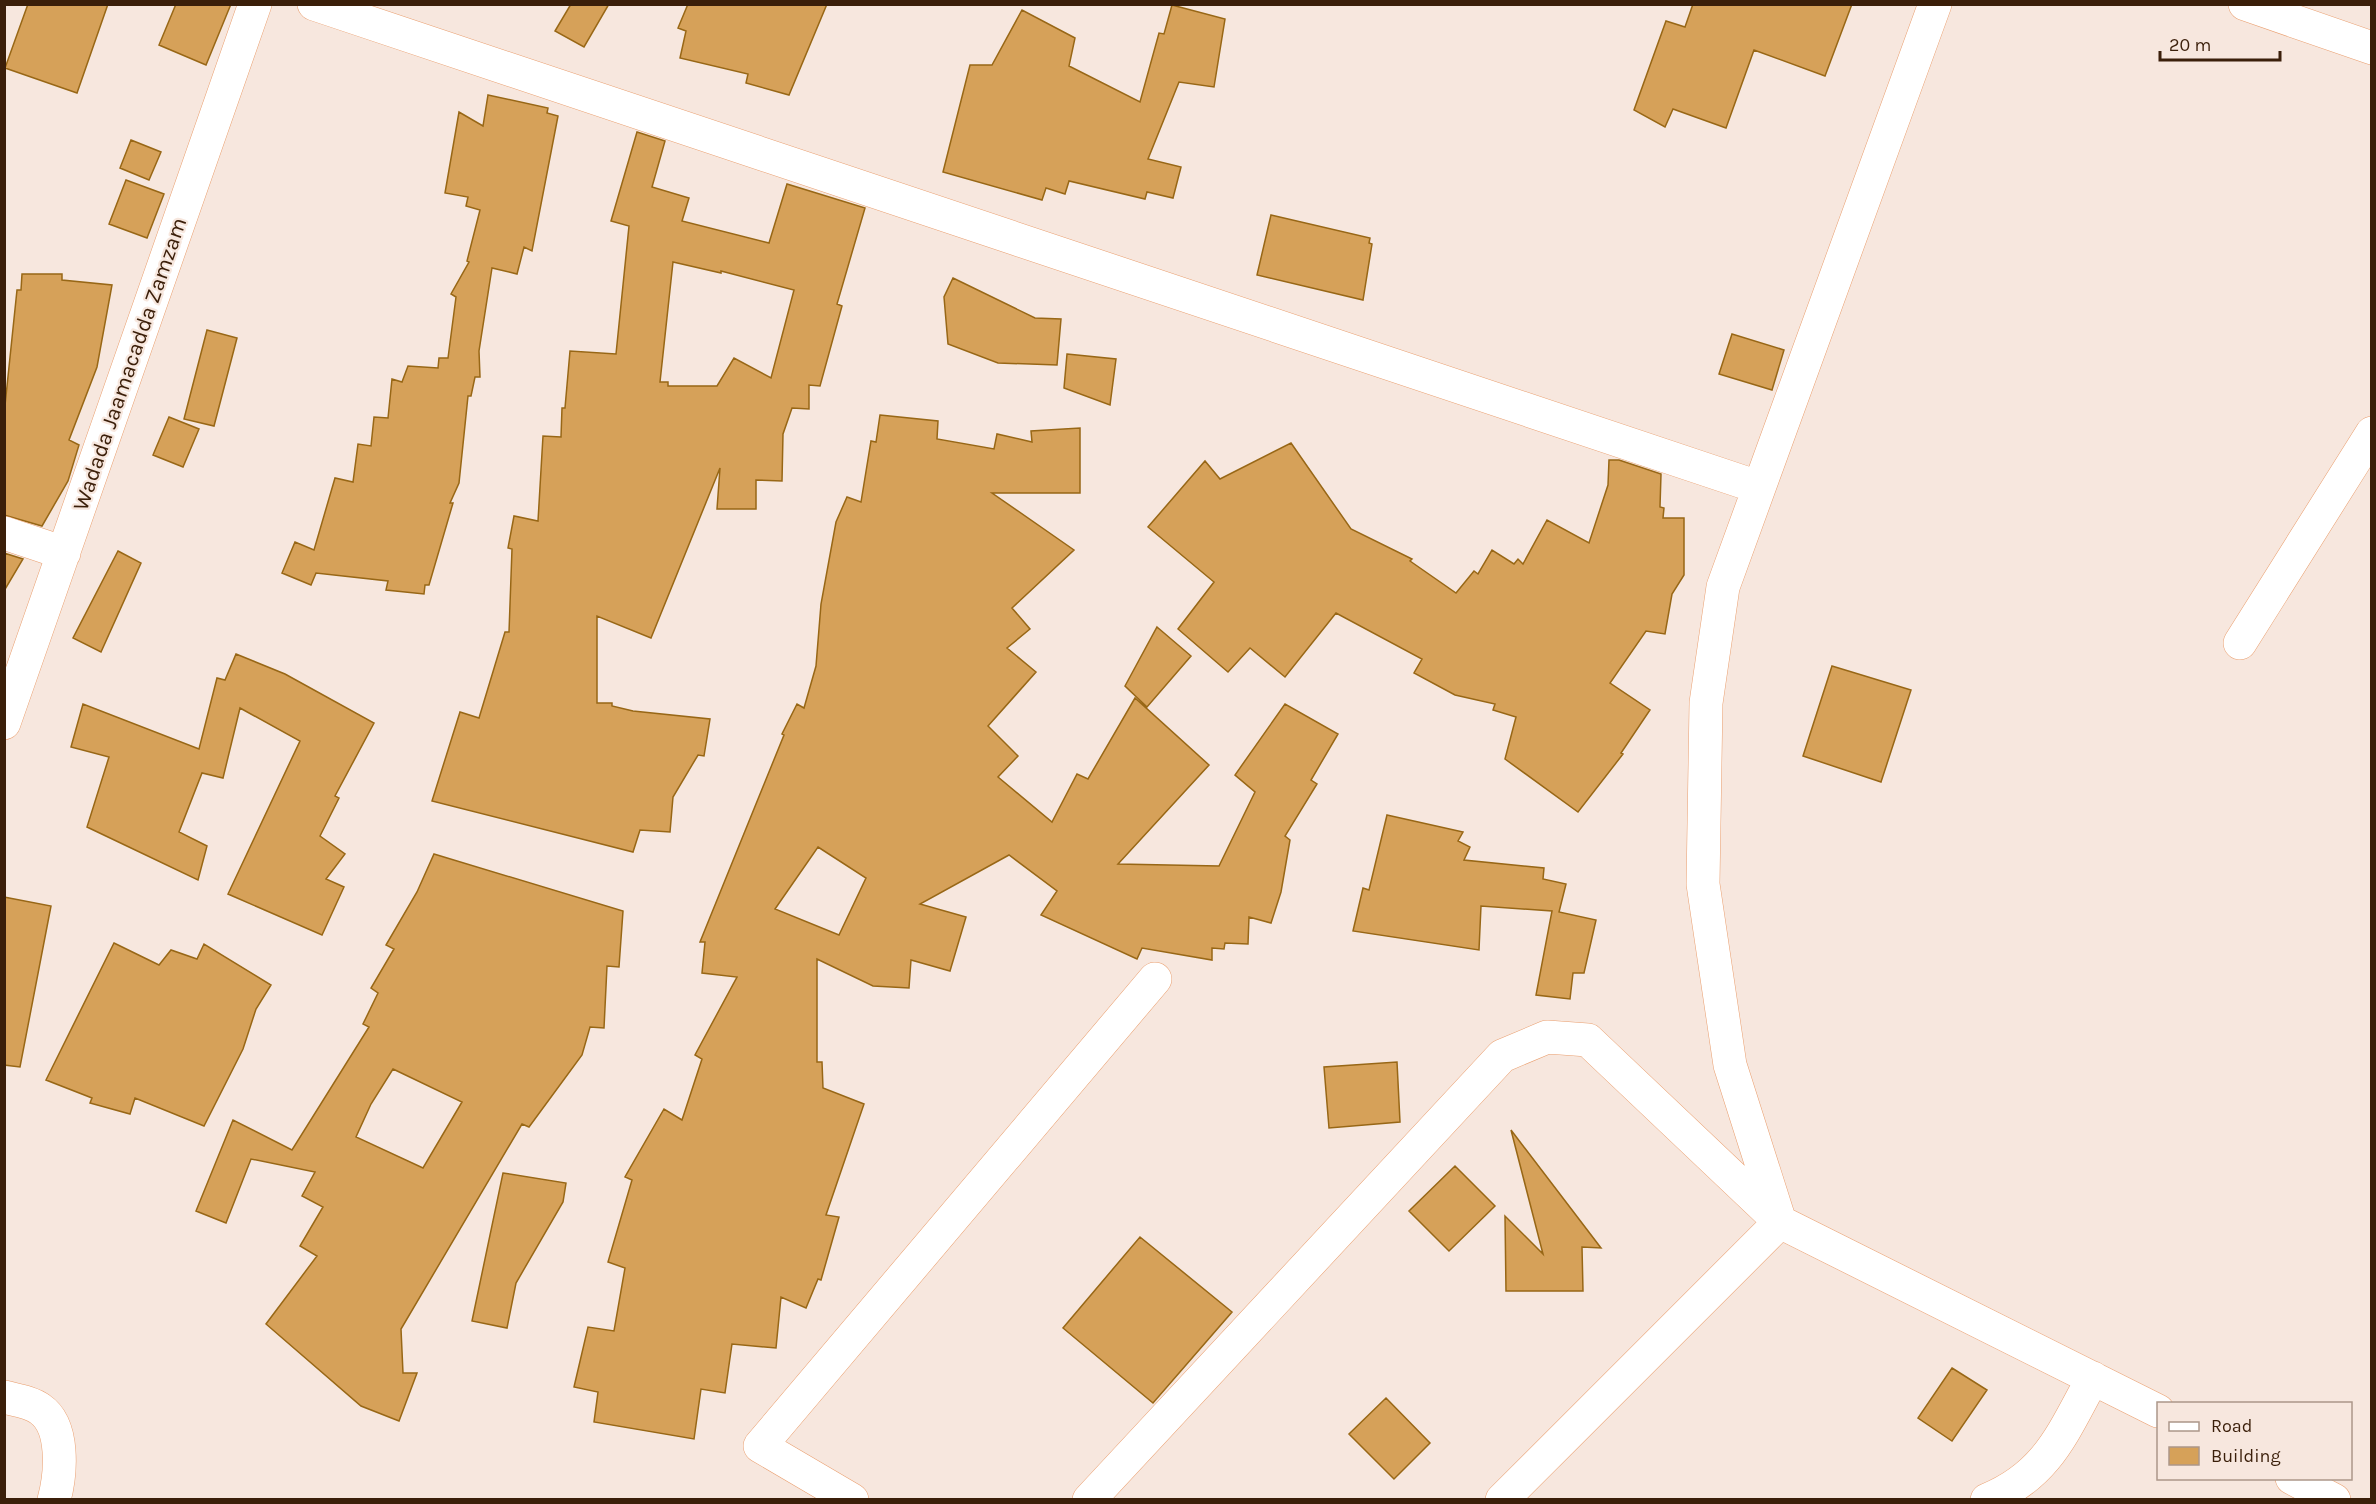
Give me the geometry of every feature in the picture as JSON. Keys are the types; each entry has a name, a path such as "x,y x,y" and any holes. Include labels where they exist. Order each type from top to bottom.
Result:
{"street":[{"name":"Wadada Jaamacadda Zamzam","path":"7,709 64,553 255,4"},
{"path":"314,4 1758,487"},
{"path":"1780,1222 1730,1065 1703,884 1706,703 1723,587 1935,4"},
{"path":"2245,4 2372,48"},
{"path":"2240,643 2372,433"},
{"path":"4,533 64,553"},
{"path":"852,1500 760,1446 1155,979"},
{"path":"1089,1500 1502,1056 1547,1037 1588,1040 1780,1222 2157,1410"},
{"path":"1502,1500 1780,1222"},
{"path":"1988,1500 2013,1489 2050,1455 2093,1378"},
{"path":"4,1397 39,1408 55,1424 61,1477 54,1500"},
{"path":"2294,1480 2334,1500"}],"building":[{"path":"28,4 108,4 77,93 5,68"},
{"path":"176,4 231,4 206,65 159,45"},
{"path":"571,4 609,4 584,47 555,31"},
{"path":"688,4 827,4 789,95 746,83 748,74 680,58 686,31 678,28"},
{"path":"1693,4 1852,4 1825,76 1754,50 1726,128 1673,109 1665,127 1634,110 1666,21 1685,27"},
{"path":"1172,5 1225,19 1214,87 1179,82 1148,159 1181,167 1173,198 1147,192 1145,199 1069,181 1065,194 1046,188 1042,200 943,172 970,65 992,65 1022,10 1075,38 1069,66 1140,102 1159,33 1164,34"},
{"path":"488,95 548,108 547,113 558,116 532,251 524,247 517,274 492,268 479,351 480,377 475,377 471,396 468,396 459,483 450,503 453,503 429,585 425,585 424,594 386,590 388,581 316,573 311,585 282,573 295,542 314,550 335,478 353,482 358,444 371,446 374,417 388,418 392,379 402,382 408,366 438,368 439,358 448,358 456,297 451,294 469,262 467,261 480,210 466,206 468,197 445,193 459,112 483,126"},
{"path":"637,132 665,141 652,187 689,198 682,221 769,243 787,184 865,208 837,304 842,306 820,386 809,385 809,409 792,408 783,434 782,481 756,480 756,509 717,509 720,468 651,638 597,616 597,703 612,703 612,706 633,711 710,719 704,756 698,755 673,797 670,832 640,830 633,852 432,801 460,712 479,718 505,632 509,632 512,549 508,548 514,516 538,521 543,436 561,437 562,408 565,408 570,351 616,354 629,226 611,221","holes":["673,262 721,273 721,271 794,290 771,378 734,358 717,386 668,386 668,382 660,382"]},
{"path":"131,140 161,152 149,180 120,168"},
{"path":"126,180 164,194 147,238 109,224"},
{"path":"1271,215 1370,238 1369,243 1372,244 1363,300 1257,275"},
{"path":"22,274 62,274 62,280 112,285 97,367 69,440 79,445 68,481 42,526 4,515 4,415 17,290 21,290"},
{"path":"953,278 1035,318 1061,319 1057,365 998,363 948,344 944,297"},
{"path":"207,330 237,338 214,426 184,419"},
{"path":"1732,334 1784,350 1772,390 1719,374"},
{"path":"1067,354 1116,359 1110,405 1064,388"},
{"path":"880,415 938,421 937,439 994,449 997,434 1032,442 1031,431 1080,428 1080,493 992,493 1074,550 1012,608 1030,629 1007,648 1036,672 988,726 1018,756 998,777 1052,822 1077,774 1088,779 1135,698 1209,765 1118,864 1219,866 1255,792 1235,775 1285,704 1338,734 1311,780 1317,784 1285,836 1290,840 1281,892 1271,923 1249,917 1248,944 1225,943 1224,949 1212,948 1212,960 1142,948 1137,959 1041,915 1057,891 1009,855 920,904 966,917 950,971 911,960 909,988 873,986 817,959 817,1062 822,1062 823,1088 864,1104 826,1215 839,1217 821,1280 818,1279 806,1308 781,1297 776,1348 732,1344 725,1393 701,1389 694,1439 594,1422 598,1392 574,1387 588,1327 614,1331 625,1268 608,1262 632,1180 625,1177 664,1109 682,1120 702,1059 695,1055 737,977 702,973 705,942 700,942 784,735 782,734 797,704 804,708 816,666 821,604 836,522 847,497 861,502 871,441 876,442","holes":["818,847 866,878 839,935 775,909"]},
{"path":"169,417 199,429 183,467 153,455"},
{"path":"1291,443 1351,529 1412,559 1410,561 1456,593 1474,571 1478,574 1492,550 1514,564 1518,559 1523,564 1547,520 1589,543 1608,485 1609,460 1619,460 1661,474 1660,507 1664,508 1663,518 1684,518 1684,575 1672,594 1665,634 1646,631 1610,683 1650,710 1621,753 1623,754 1578,812 1505,759 1516,717 1493,710 1495,704 1455,695 1414,673 1422,659 1336,613 1285,677 1250,648 1228,672 1178,629 1214,582 1148,527 1205,461 1220,479"},
{"path":"118,551 141,563 101,652 73,638"},
{"path":"4,553 23,559 4,591"},
{"path":"1157,627 1191,656 1147,707 1125,686"},
{"path":"236,654 285,674 374,723 335,796 339,798 320,836 345,854 326,879 344,887 322,935 228,894 300,741 240,708 223,778 202,773 179,832 207,846 198,880 87,827 109,757 71,747 83,704 199,749 217,678 225,680"},
{"path":"1832,666 1911,690 1881,782 1803,756"},
{"path":"1387,815 1463,832 1458,841 1470,847 1464,860 1544,868 1543,879 1566,884 1559,912 1596,920 1584,973 1573,973 1570,999 1536,995 1552,911 1481,906 1479,950 1353,931 1363,888 1369,890"},
{"path":"434,854 623,911 619,967 607,966 604,1028 590,1027 582,1055 529,1127 522,1124 401,1329 403,1373 417,1373 399,1421 361,1406 266,1324 317,1256 300,1246 323,1207 302,1196 315,1172 251,1159 226,1223 196,1211 233,1120 292,1150 369,1027 363,1024 378,993 371,988 394,949 386,945 417,892","holes":["393,1069 462,1102 423,1168 356,1137 371,1104"]},
{"path":"4,897 51,906 20,1067 4,1065"},
{"path":"114,943 159,965 171,950 197,959 204,944 271,985 256,1009 243,1049 204,1126 135,1098 130,1114 90,1103 92,1098 46,1080"},
{"path":"1397,1062 1400,1122 1329,1128 1324,1067"},
{"path":"1511,1130 1601,1248 1582,1247 1583,1291 1506,1291 1505,1216 1543,1254"},
{"path":"1455,1166 1495,1206 1449,1251 1409,1211"},
{"path":"503,1173 566,1183 563,1202 516,1283 507,1328 472,1321"},
{"path":"1140,1237 1232,1312 1153,1403 1063,1328"},
{"path":"1952,1368 1987,1390 1952,1441 1918,1418"},
{"path":"1386,1398 1430,1443 1394,1479 1349,1434"}]}
